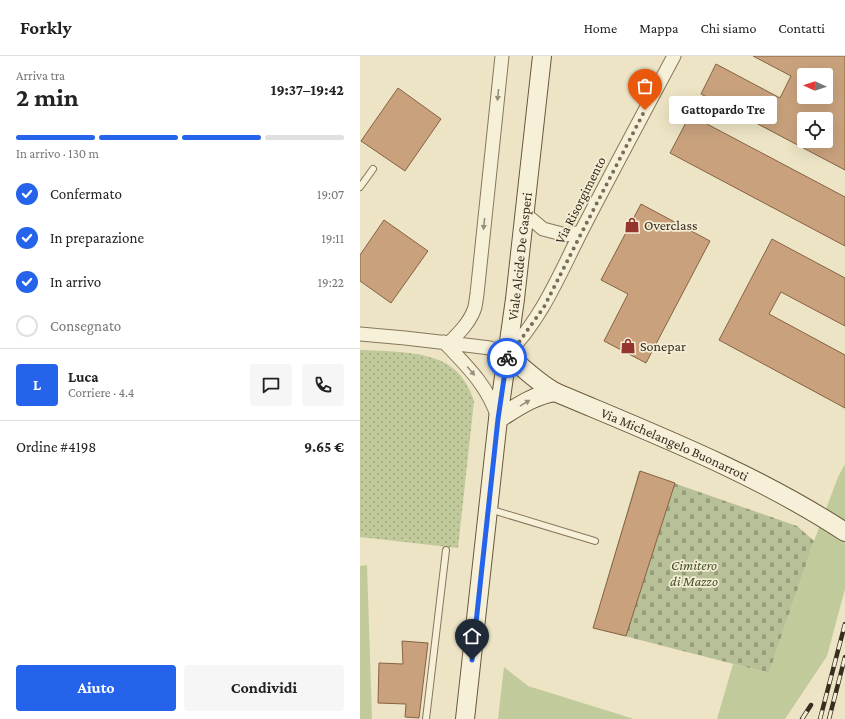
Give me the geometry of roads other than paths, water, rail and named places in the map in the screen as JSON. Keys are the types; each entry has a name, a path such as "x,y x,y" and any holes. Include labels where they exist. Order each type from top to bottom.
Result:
{"street":[{"path":"446,343 460,332 475,309 502,56"},
{"name":"Viale Alcide De Gasperi","path":"466,719 498,419 515,299 542,56"},
{"name":"Via Risorgimento","path":"507,354 519,342 544,307 674,56"},
{"path":"524,213 543,229 566,235 582,232"},
{"path":"360,334 490,348 507,354"},
{"path":"446,343 478,379 495,410 498,419 530,400 555,392"},
{"name":"Via Michelangelo Buonarroti","path":"507,354 535,379 555,392 702,454 757,481 845,532"}],"lane":[{"path":"360,187 373,169"},
{"path":"488,509 595,541"},
{"path":"426,719 446,550"}],"railway":[{"path":"820,719 845,624"},
{"path":"829,719 845,657"},
{"path":"802,719 811,705"}],"place":[{"name":"Gattopardo Tre","path":"645,110"},
{"name":"Overclass","path":"632,225"},
{"name":"Sonepar","path":"628,346"}],"park label":[{"name":"Cimitero di Mazzo","path":"694,574"}]}
